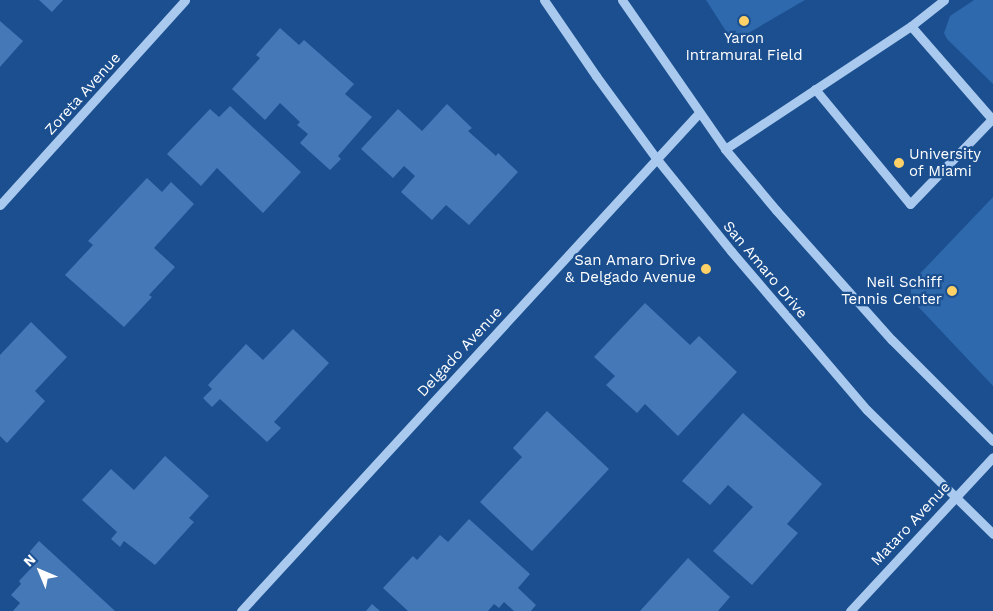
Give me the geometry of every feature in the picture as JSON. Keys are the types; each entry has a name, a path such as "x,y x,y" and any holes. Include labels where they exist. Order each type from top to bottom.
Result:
{"street":[{"name":"Zoreta Avenue","path":"0,205 185,0"},
{"name":"San Amaro Drive","path":"544,0 596,76 656,158 713,230 867,410 993,534"},
{"path":"622,0 725,149 892,340 993,441"},
{"path":"725,149 911,26 944,0"},
{"path":"815,89 910,204 992,119 911,26"},
{"name":"Delgado Avenue","path":"241,611 699,113"},
{"name":"Mataro Avenue","path":"850,611 993,457"}],"shaded area":[{"name":"Yaron Intramural Field","path":"706,0 805,0 733,42"},
{"path":"974,0 993,0 993,84 947,39 944,33 950,16"},
{"name":"Neil Schiff Tennis Center","path":"993,197 993,386 911,299 911,283"}],"building":[{"path":"39,0 63,0 52,12"},
{"path":"0,21 23,41 0,67"},
{"path":"280,28 299,45 304,40 354,84 345,94 372,117 338,156 341,159 330,170 300,143 308,134 297,125 300,122 280,103 265,120 232,89 260,58 256,55"},
{"path":"447,104 472,128 468,131 496,156 498,153 518,172 469,225 446,205 432,220 401,192 415,176 404,166 393,178 361,149 398,109 422,131"},
{"path":"230,106 301,172 263,213 217,168 201,186 167,154 210,109 219,117"},
{"path":"147,178 162,192 171,182 194,204 154,248 175,267 149,295 152,297 124,327 65,275 93,245 88,241"},
{"path":"645,303 690,345 699,336 737,372 678,436 645,404 637,413 606,385 615,376 594,357"},
{"path":"31,322 67,357 35,391 45,401 7,443 0,436 0,355"},
{"path":"293,329 329,363 274,422 281,428 267,442 220,399 212,407 203,398 212,389 208,385 246,344 263,360"},
{"path":"547,411 609,469 532,551 480,502 522,457 513,448"},
{"path":"743,413 822,484 787,524 798,533 752,585 713,551 753,507 728,485 710,505 682,481"},
{"path":"165,456 209,496 189,518 194,522 155,565 124,541 120,547 111,539 117,532 82,500 111,469 134,490"},
{"path":"469,519 530,574 518,588 536,605 531,611 514,611 504,602 499,608 494,604 488,611 408,611 383,588 413,556 417,560 440,535 448,542"},
{"path":"39,541 115,611 13,611 20,603 11,595 21,584 19,581 34,565 25,557"},
{"path":"688,558 730,597 718,611 640,611"},
{"path":"372,604 380,611 366,611"}],"place":[{"name":"Yaron Intramural Field","path":"744,21"},
{"name":"University of Miami","path":"899,163"},
{"name":"San Amaro Drive & Delgado Avenue","path":"706,269"},
{"name":"Neil Schiff Tennis Center","path":"952,291"}]}
